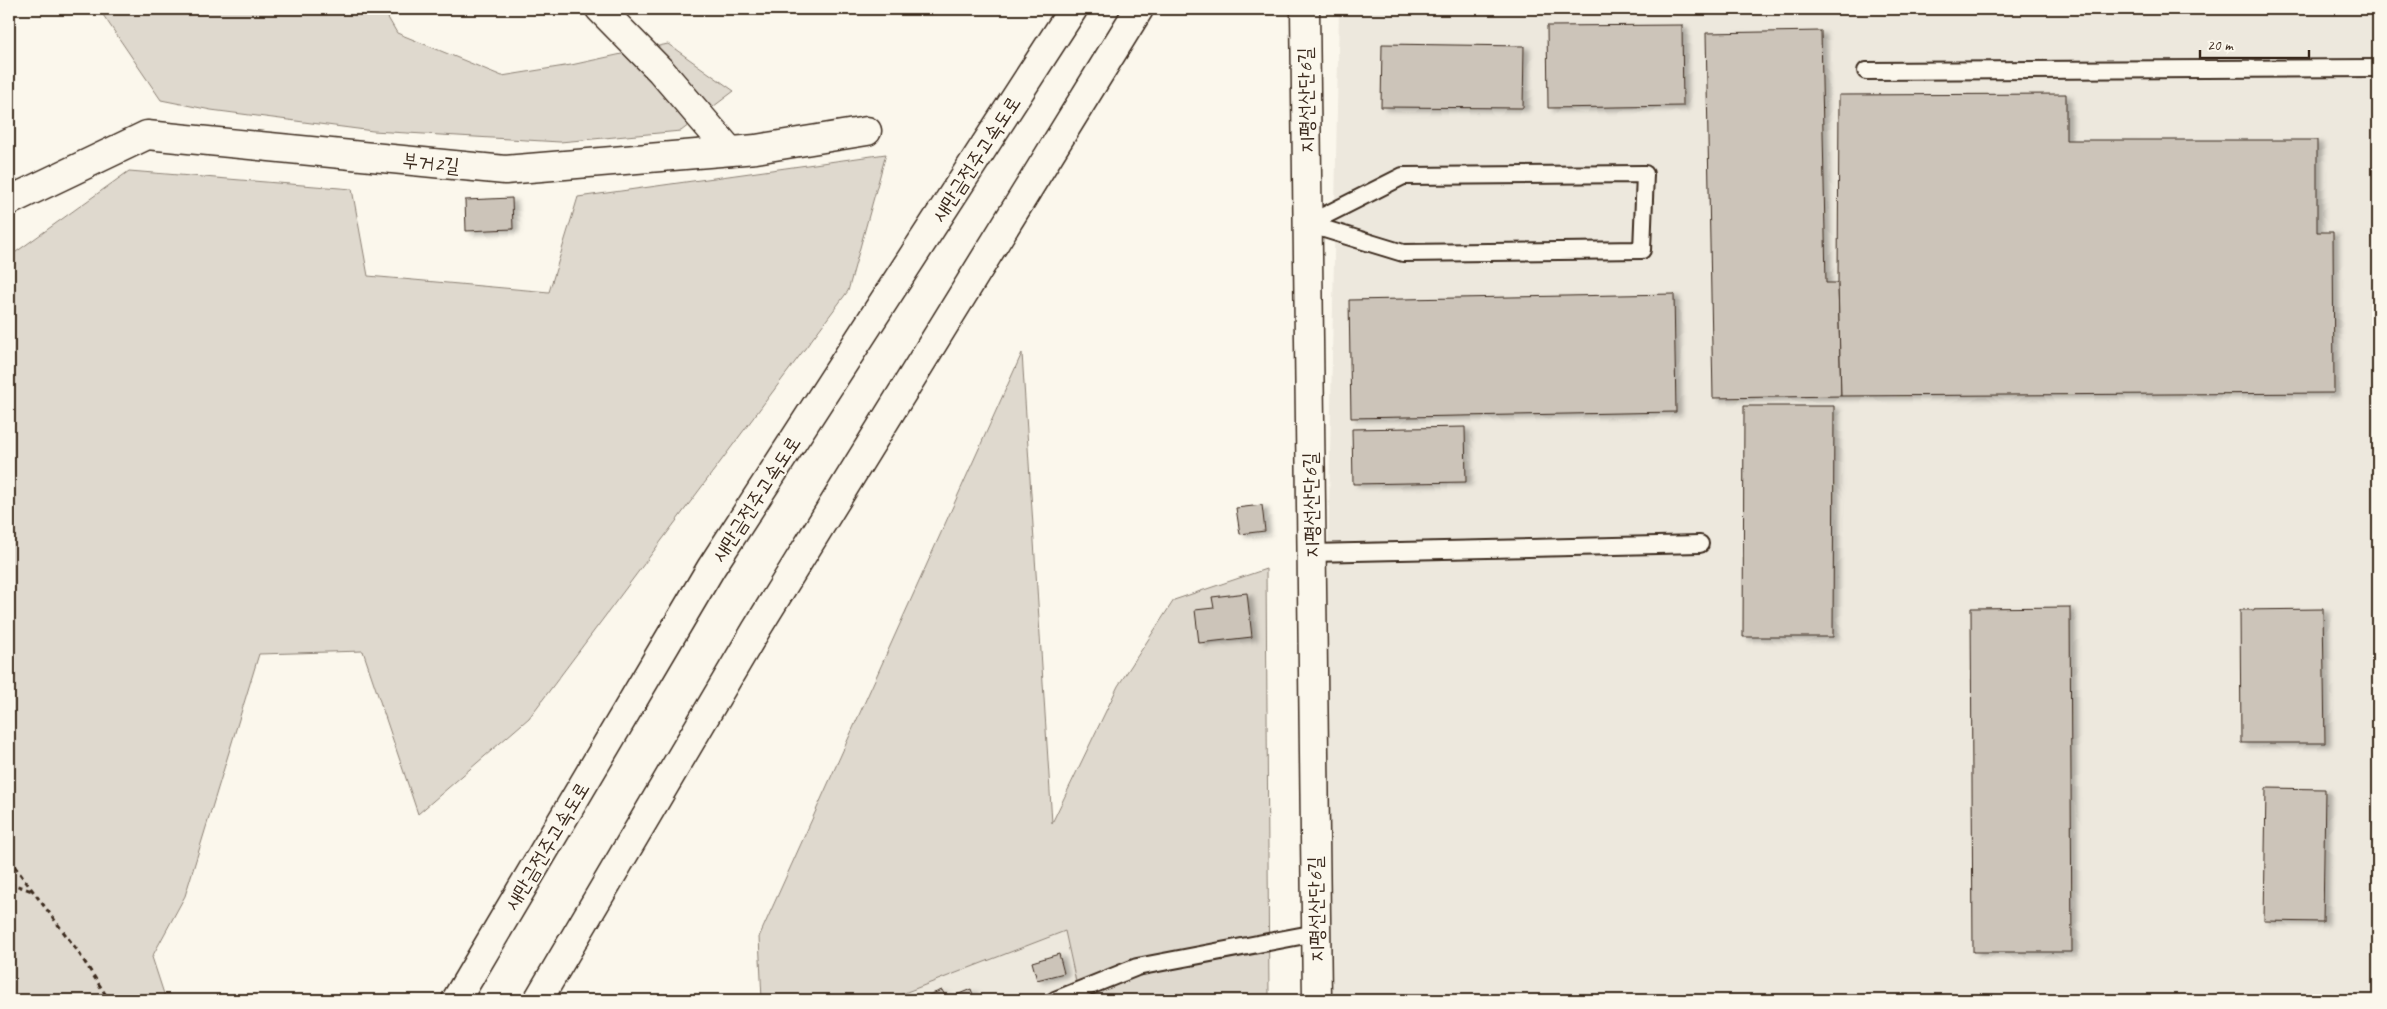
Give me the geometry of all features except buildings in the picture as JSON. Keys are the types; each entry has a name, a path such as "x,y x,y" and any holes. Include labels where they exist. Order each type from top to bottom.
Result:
{"main road":[{"path":"600,9 661,71 730,151"},
{"name":"새만금전주고속도로","path":"456,1000 712,568 1073,9"},
{"path":"538,1000 756,630 1139,9"},
{"name":"지평선산단6길","path":"1305,9 1317,1000"},
{"name":"부거2길","path":"9,201 147,135 505,170 756,149 868,131"}],"lane":[{"path":"1866,71 2378,68"},
{"path":"1645,174 1642,250 1403,253 1308,224 1403,176 1645,174"},
{"path":"1311,553 1700,544"},
{"path":"1055,1000 1137,967 1316,933"}],"path":[{"path":"9,859 77,950 109,1000"},
{"path":"9,883 33,892"}],"shaded area":[{"path":"99,9 383,9 397,33 502,76 571,65 668,44 734,91 681,131 560,142 373,131 211,110 161,100"},
{"path":"1339,9 2378,9 2378,1000 1319,1000"},
{"path":"886,154 848,291 529,718 418,814 363,651 259,654 185,896 152,957 166,1000 9,1000 9,257 129,171 352,189 368,276 549,292 578,197"},
{"path":"1022,353 1052,823 1118,686 1174,600 1266,569 1269,1000 1080,1000 1065,931 886,1000 762,1000 759,937"},
{"path":"1065,931 1080,1000 886,1000"}]}
